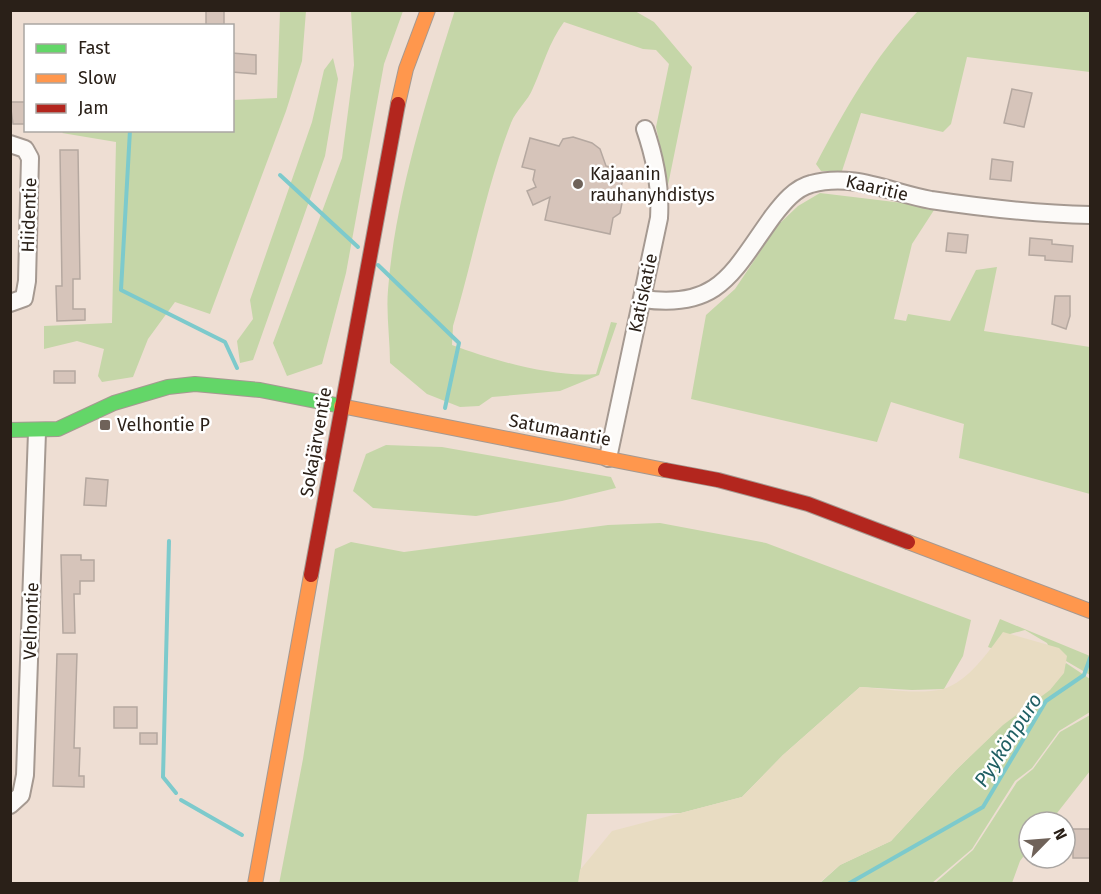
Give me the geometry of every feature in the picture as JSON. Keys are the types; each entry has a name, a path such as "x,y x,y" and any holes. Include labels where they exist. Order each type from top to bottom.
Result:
{"street":[{"name":"Sokajärventie","path":"255,884 387,152 406,69 428,10"},
{"name":"Katiskatie","path":"608,458 659,218 660,192 653,153 645,129"},
{"name":"Hiidentie","path":"10,144 25,149 30,158 27,281 17,301"},
{"name":"Kaaritie","path":"643,299 687,301 718,288 784,202 808,184 826,180 852,179 919,198 996,210 1090,216"},
{"name":"Satumaantie","path":"10,430 37,432 58,429 146,391 186,385 260,390 718,480 808,504 1090,611"},
{"name":"Velhontie","path":"10,804 21,795 24,775 37,432"}],"green space":[{"path":"455,10 635,11 654,22 692,67 668,185 656,127 669,64 656,50 643,49 564,22 550,46 531,93 513,118 502,148 453,326 452,345 504,362 543,371 579,375 596,374 611,322 617,323 599,375 560,391 492,397 479,406 460,407 427,394 390,363 387,308 397,220 405,184 423,113"},
{"path":"280,11 306,11 302,61 286,111 210,314 175,302 148,339 133,377 102,382 98,376 104,349 77,341 44,349 44,326 112,323 116,142 62,133 234,132 234,100 277,98"},
{"path":"351,11 403,11 384,64 346,273 322,364 287,376 273,343 342,158 354,65"},
{"path":"918,11 1090,11 1090,72 967,57 951,124 943,132 861,113 842,171 821,171 816,164 850,103 888,46"},
{"path":"333,58 338,79 325,156 253,360 240,363 237,341 253,319 250,300 312,122 324,70"},
{"path":"820,193 936,207 912,244 894,319 906,321 908,314 950,321 976,270 997,267 984,331 1090,347 1090,494 959,458 964,424 891,402 877,442 691,399 706,315 735,289 778,225 798,206"},
{"path":"386,445 442,447 611,477 616,488 562,501 476,516 373,508 353,491 366,454"},
{"path":"660,523 766,543 971,620 963,656 944,689 860,687 783,755 742,797 681,813 587,814 579,883 279,884 303,759 335,549 351,542 404,552 608,525"},
{"path":"1000,619 1090,656 1090,675 1066,661 1055,660 1047,643 1025,630 1010,634 999,651 988,647"},
{"path":"1066,663 1090,679 1090,712 1059,731 1032,768 1015,781 972,849 932,883 819,884 840,865 891,841 956,770"},
{"path":"1090,715 1090,771 1059,810 1017,810 1017,869 1012,883 935,883 973,850 1017,782 1033,769 1060,732"}],"sand":[{"path":"1003,632 1059,648 1067,656 1064,673 1050,690 1003,725 956,770 891,841 840,865 819,883 578,883 580,870 612,831 742,797 783,755 860,687 913,692 943,689 969,673"}],"building":[{"path":"206,10 224,10 224,24 206,24"},
{"path":"234,53 256,55 256,74 234,72"},
{"path":"1012,89 1032,93 1024,127 1004,123"},
{"path":"10,102 24,102 24,124 13,124"},
{"name":"Kajaanin rauhanyhdistys","path":"573,137 592,143 600,149 606,166 625,171 618,199 622,203 620,213 613,218 610,234 545,220 550,197 533,205 527,191 536,187 533,180 535,170 522,167 530,138 559,146 563,139"},
{"path":"60,150 78,150 80,279 73,279 73,309 85,309 85,320 57,321 56,286 62,286"},
{"path":"992,159 1013,162 1011,181 990,179"},
{"path":"948,233 968,235 966,253 946,251"},
{"path":"1030,238 1052,240 1052,244 1073,246 1072,262 1045,260 1045,256 1029,255"},
{"path":"1055,296 1070,296 1070,316 1066,329 1052,324"},
{"path":"54,371 75,371 75,383 54,383"},
{"path":"86,478 108,480 106,506 84,505"},
{"path":"61,555 81,555 81,560 94,560 94,581 80,581 80,594 74,594 75,633 63,633"},
{"path":"57,654 77,654 74,748 80,748 79,776 84,776 84,787 53,786"},
{"path":"114,707 137,707 137,728 114,728"},
{"path":"140,733 157,733 157,744 140,744"},
{"path":"1077,829 1090,829 1090,858 1077,858"}],"waterway":[{"path":"130,132 121,290 225,342 237,368"},
{"path":"280,175 358,247"},
{"path":"378,265 459,343 445,408"},
{"path":"169,541 163,777 176,793"},
{"name":"Pyykönpuro","path":"848,884 983,807 1046,701 1084,675 1090,658"},
{"path":"181,800 242,835"}],"traffic: fast":[{"path":"10,430 58,429 114,403 168,387 195,384 260,390 341,406"}],"traffic: slow":[{"path":"398,104 406,69 428,10"},
{"path":"341,406 665,470"},
{"path":"908,542 1090,611"},
{"path":"255,884 311,575"}],"traffic: jam":[{"path":"311,575 398,104"},
{"path":"665,470 718,480 808,504 908,542"}],"place":[{"name":"Kajaanin rauhanyhdistys","path":"578,184"},
{"name":"Velhontie P","path":"105,425"}]}
